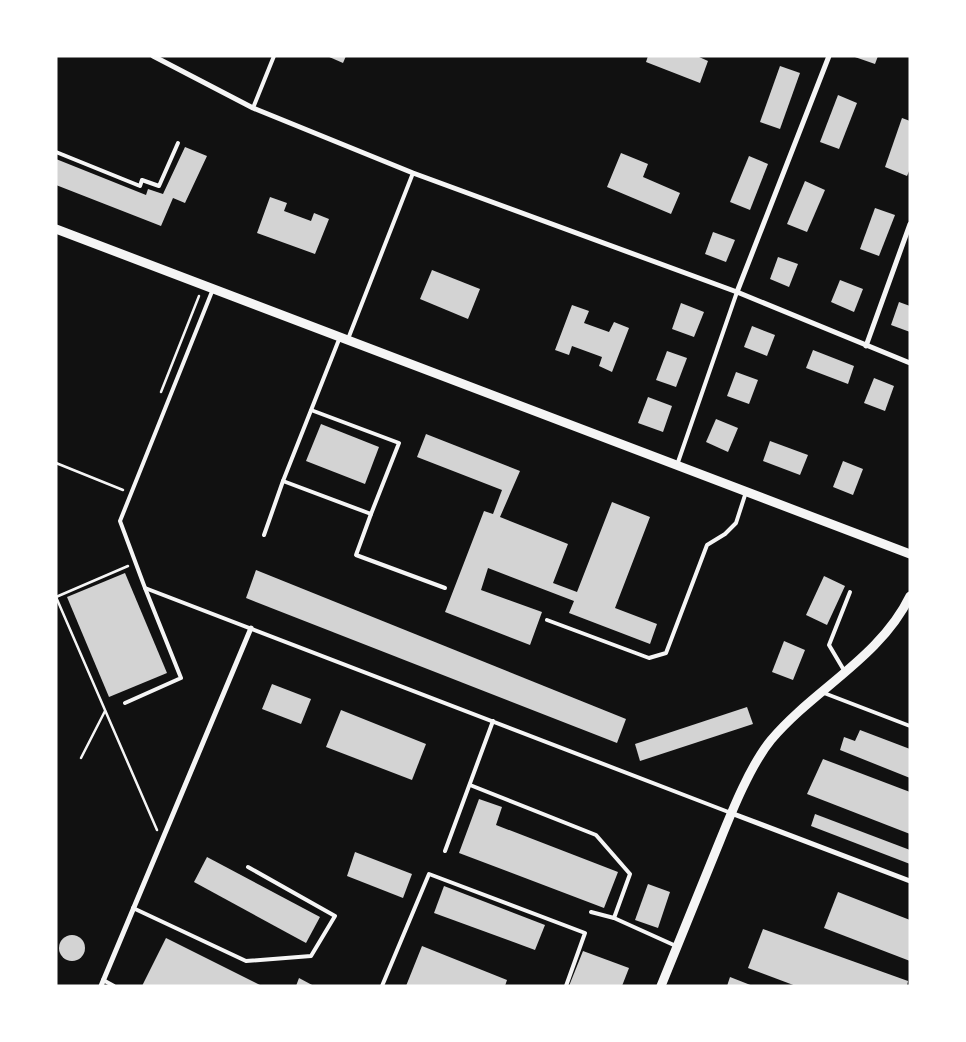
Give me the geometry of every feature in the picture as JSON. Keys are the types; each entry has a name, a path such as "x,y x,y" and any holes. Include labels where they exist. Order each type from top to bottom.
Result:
{"street":[{"path":"153,56 253,108 413,173 737,292 910,363"},
{"path":"737,292 829,56"},
{"path":"866,346 910,224"},
{"path":"56,229 910,554"},
{"path":"661,986 731,813 758,759 770,741 884,636 910,596"},
{"path":"102,983 251,628"},
{"path":"731,813 910,881"}],"lane":[{"path":"253,108 274,56"},
{"path":"56,152 140,186 142,180 159,186 178,143"},
{"path":"264,535 311,410 413,173"},
{"path":"125,703 181,678 120,521 213,289"},
{"path":"677,466 737,292"},
{"path":"311,410 399,443 356,555 445,588"},
{"path":"283,481 371,514"},
{"path":"547,620 649,658 666,653 707,545 725,534 736,522 746,492"},
{"path":"145,588 731,813"},
{"path":"846,672 829,645 850,592"},
{"path":"822,692 910,726"},
{"path":"445,851 493,721"},
{"path":"470,785 596,834 630,874 614,918"},
{"path":"133,908 246,961 311,956 335,916 248,866"},
{"path":"382,986 429,874 585,932 566,986"},
{"path":"591,912 614,918 677,946"},
{"path":"102,983 114,986"}],"path":[{"path":"56,463 123,490"},
{"path":"56,597 161,841"},
{"path":"81,758 105,711"}],"building":[{"path":"327,56 346,56 343,63"},
{"path":"648,56 697,56 708,61 700,83 646,62"},
{"path":"852,56 878,56 875,64"},
{"path":"780,66 800,73 780,129 760,122"},
{"path":"838,95 857,103 839,149 820,142"},
{"path":"902,118 910,121 910,169 907,176 885,167"},
{"path":"185,147 207,156 185,203 173,198 161,226 56,185 56,159 146,195 148,189 163,194"},
{"path":"621,153 648,164 643,177 680,193 671,214 607,187"},
{"path":"749,156 768,164 750,210 730,202"},
{"path":"805,181 825,190 807,232 787,224"},
{"path":"270,197 287,203 284,211 311,221 314,213 329,219 315,254 257,233"},
{"path":"875,208 895,215 879,256 860,249"},
{"path":"713,232 735,240 726,262 705,254"},
{"path":"778,257 798,264 789,287 770,279"},
{"path":"432,270 480,289 468,319 420,299"},
{"path":"840,280 863,289 854,312 831,302"},
{"path":"899,302 910,306 910,332 891,325"},
{"path":"681,303 704,312 694,337 672,329"},
{"path":"572,305 589,311 584,323 609,332 614,322 629,328 612,372 599,366 602,357 572,346 569,355 555,350"},
{"path":"752,326 775,335 767,356 744,347"},
{"path":"813,350 854,366 848,384 806,368"},
{"path":"667,351 687,358 676,387 656,380"},
{"path":"736,372 758,380 749,404 727,396"},
{"path":"874,378 894,386 885,411 864,403"},
{"path":"648,397 672,406 663,432 638,423"},
{"path":"716,419 738,428 728,452 706,442"},
{"path":"321,424 379,447 365,484 306,461"},
{"path":"426,434 520,471 500,517 568,544 553,583 577,592 612,502 650,517 615,608 657,624 650,644 569,613 574,601 488,568 481,590 542,612 530,645 445,612 484,511 493,514 502,490 417,457"},
{"path":"770,441 808,455 800,475 763,461"},
{"path":"843,461 863,469 853,495 833,487"},
{"path":"256,570 626,719 617,743 246,598"},
{"path":"125,573 167,673 109,697 67,597"},
{"path":"824,576 845,586 827,625 806,615"},
{"path":"784,641 805,650 793,680 772,672"},
{"path":"272,684 311,699 301,724 262,709"},
{"path":"747,707 753,724 640,761 635,744"},
{"path":"341,710 426,744 412,780 326,747"},
{"path":"860,730 910,749 910,778 840,750 844,737 855,741"},
{"path":"823,759 910,792 910,834 807,794"},
{"path":"479,799 502,807 496,825 618,872 604,908 459,853"},
{"path":"815,814 910,850 910,864 811,826"},
{"path":"355,852 412,874 403,898 347,876"},
{"path":"207,857 320,917 306,943 194,882"},
{"path":"648,884 670,892 658,928 635,920"},
{"path":"444,886 545,925 535,950 434,913"},
{"path":"838,892 910,920 910,961 824,928"},
{"path":"763,929 908,981 907,986 796,986 748,968"},
{"path":"72,935 81,939 85,948 81,957 72,961 63,957 59,948 63,939"},
{"path":"166,938 262,986 142,986"},
{"path":"422,946 507,980 505,986 406,986"},
{"path":"583,951 629,968 622,986 569,986"},
{"path":"730,977 753,986 727,986"},
{"path":"299,978 314,986 296,986"}]}
